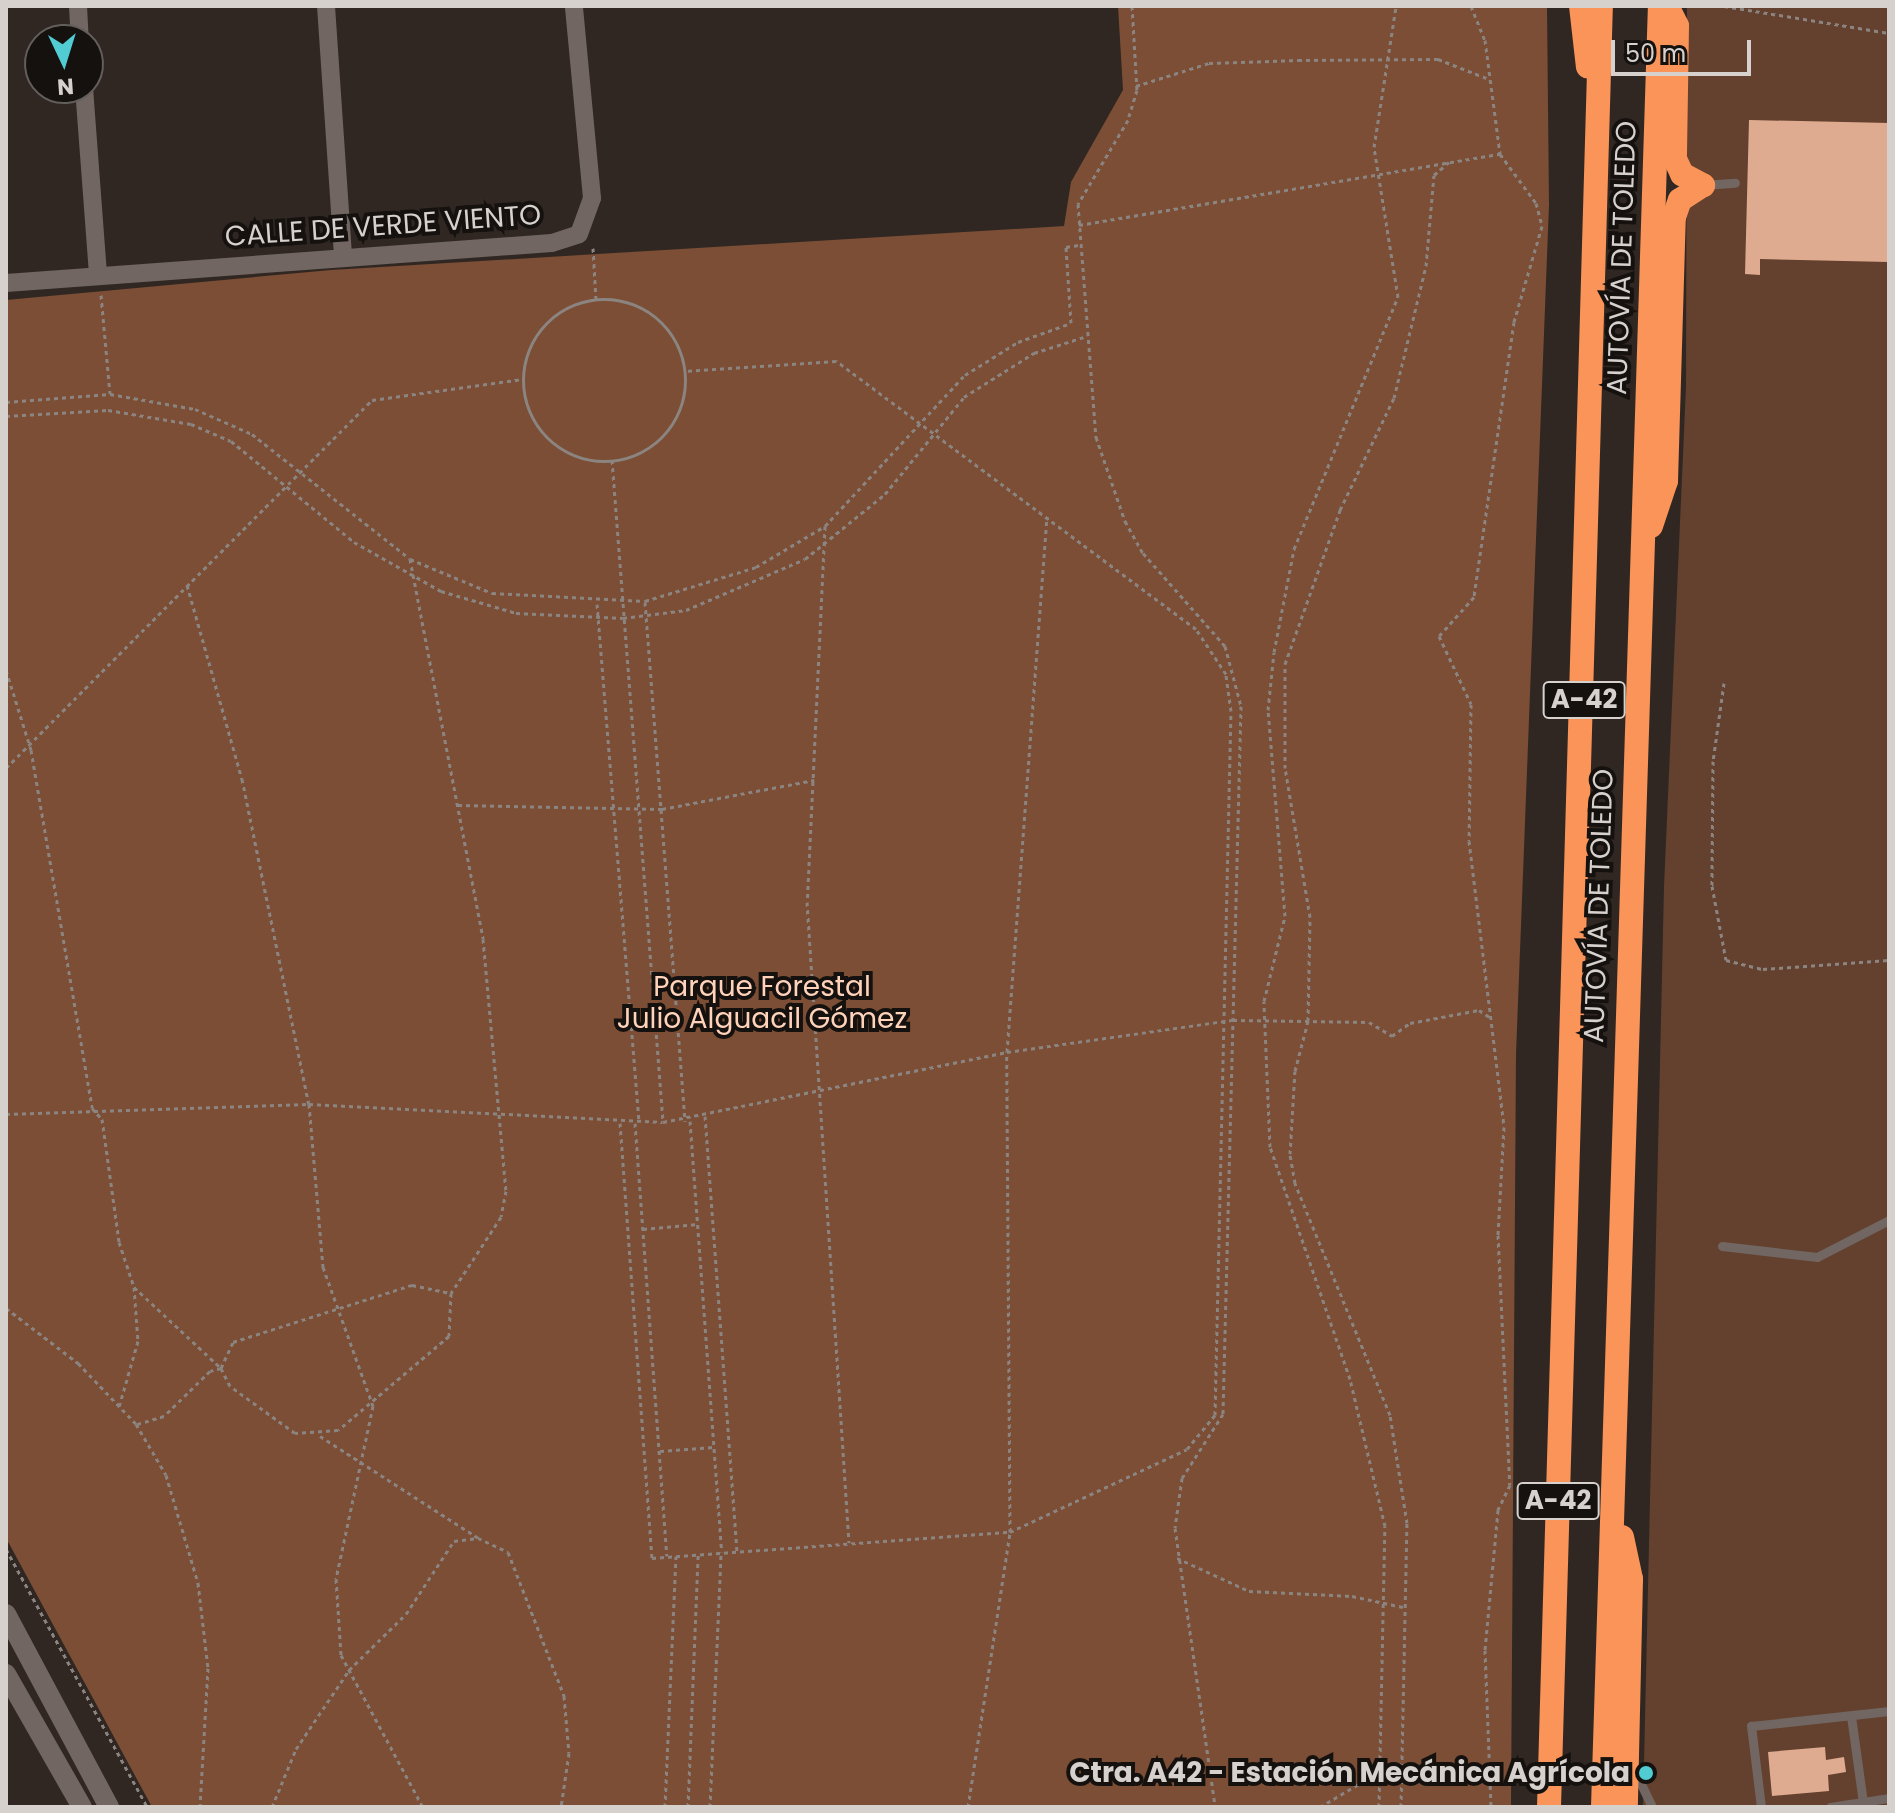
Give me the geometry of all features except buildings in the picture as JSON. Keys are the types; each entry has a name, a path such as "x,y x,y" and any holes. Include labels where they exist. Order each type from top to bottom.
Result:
{"highway":[{"path":"1581,6 1596,127"},
{"name":"AUTOVÍA DE TOLEDO","path":"1549,1807 1601,6"},
{"name":"AUTOVÍA DE TOLEDO","path":"1603,1807 1660,6"},
{"path":"1642,555 1666,481 1674,217 1680,200 1703,185 1682,174 1675,159 1677,26 1667,6"},
{"path":"1614,1500 1631,1579 1626,1807"}],"main road":[{"path":"6,1614 109,1807"},
{"path":"6,1674 82,1807"}],"street":[{"path":"326,6 343,257"},
{"path":"574,6 591,212"},
{"path":"85,104 100,283"},
{"name":"CALLE DE VERDE VIENTO","path":"6,283 100,283 343,257 552,243 579,234 591,212"}],"lane":[{"path":"1703,185 1735,183"},
{"path":"1722,1246 1817,1257 1889,1220"},
{"path":"1629,1655 1637,1679 1636,1807"},
{"path":"1761,1807 1751,1726 1889,1711"},
{"path":"1851,1716 1863,1802"},
{"path":"1638,1778 1652,1807"},
{"path":"1830,1807 1889,1798"}],"path":[{"path":"1132,6 1136,86 1128,120 1086,180 1079,225 1096,437 1112,495 1143,553 1211,627 1233,665 1241,706 1223,1414 1182,1478 1176,1557 1215,1807"},
{"path":"1379,1807 1385,1526 1350,1379 1270,1147 1265,1021 1285,916 1268,710 1274,652 1294,549 1398,297 1392,223 1374,147 1396,6"},
{"path":"1471,6 1490,80 1500,154 1536,203 1539,253 1514,322 1474,597 1439,636 1471,704 1469,841 1504,1127 1498,1235 1510,1485 1498,1510 1485,1650 1491,1807"},
{"path":"1724,6 1889,33"},
{"path":"1136,86 1219,62 1438,59 1490,80"},
{"path":"1079,225 1500,154"},
{"path":"1401,1807 1407,1523 1390,1415 1295,1183 1290,1154 1295,1071 1308,1021 1310,917 1285,768 1285,664 1340,510 1394,398 1426,266 1434,175 1449,162"},
{"path":"591,212 596,300"},
{"path":"6,402 110,394 195,409 252,434 410,559 492,593 597,604 645,601 756,567 825,526 918,420 965,375 1018,342 1071,323 1066,247 1079,245"},
{"path":"100,283 110,394"},
{"path":"596,300 630,303 659,320 684,371 683,397 669,428 644,450 612,460 578,457 550,440 530,412 523,379 545,326 564,310 596,300"},
{"path":"6,416 145,413 231,441 287,482 336,528 414,579 516,613 598,620 646,615 724,597 824,545 885,494 933,431 990,378 1087,336"},
{"path":"620,1123 652,1558 1010,1532 1187,1449 1215,1415 1221,1023 1231,711 1226,674 1196,629 836,361 684,371"},
{"path":"6,768 31,750 287,482 372,400 523,379"},
{"path":"612,460 663,1122"},
{"path":"968,1807 1010,1532 1007,1052 1047,516"},
{"path":"825,526 807,902 849,1543"},
{"path":"317,1435 373,1406 449,1336 451,1293 501,1217 501,1116 483,939 410,559"},
{"path":"187,585 242,779 309,1104 323,1267 373,1406 333,1613 349,1670 423,1807"},
{"path":"645,601 698,1224 721,1552 710,1807"},
{"path":"597,604 615,812 667,1556"},
{"path":"6,670 31,750 92,1108 102,1119 119,1242 134,1287 138,1341 119,1407"},
{"path":"1724,683 1713,761 1712,886 1726,960 1763,969 1889,960"},
{"path":"458,805 615,812 662,809 814,780"},
{"path":"6,1114 92,1108 309,1104 637,1124 688,1120 1007,1052 1233,1020 1369,1022 1392,1036 1410,1023 1479,1010 1492,1019"},
{"path":"705,1116 737,1551"},
{"path":"643,1229 698,1224"},
{"path":"136,1424 164,1416 210,1371 221,1368 233,1342 412,1285 451,1293"},
{"path":"134,1287 221,1368 230,1386 295,1433 317,1435 363,1460 478,1538 508,1552 564,1696 569,1753 561,1807"},
{"path":"6,1308 78,1363 136,1424 166,1475 198,1583 208,1709 200,1807"},
{"path":"660,1451 714,1447"},
{"path":"272,1807 296,1749 349,1670 406,1614 454,1541 478,1538"},
{"path":"6,1549 147,1807"},
{"path":"688,1807 698,1554"},
{"path":"665,1807 676,1556"},
{"path":"1176,1557 1249,1591 1352,1596 1383,1608 1403,1607"},
{"path":"63,1683 73,1675"},
{"path":"1320,1807 1379,1772 1401,1769"}],"shaded area":[{"path":"1687,6 1889,6 1889,1807 1643,1807 1664,887 1686,386"}],"green space":[{"name":"Parque Forestal Julio Alguacil Gómez","path":"1118,6 1547,6 1549,205 1516,1054 1511,1807 152,1807 6,1538 6,300 331,270 1064,226 1071,182 1123,90"}],"place":[{"name":"Ctra. A42 - Estación Mecánica Agrícola","path":"1646,1773"}]}
